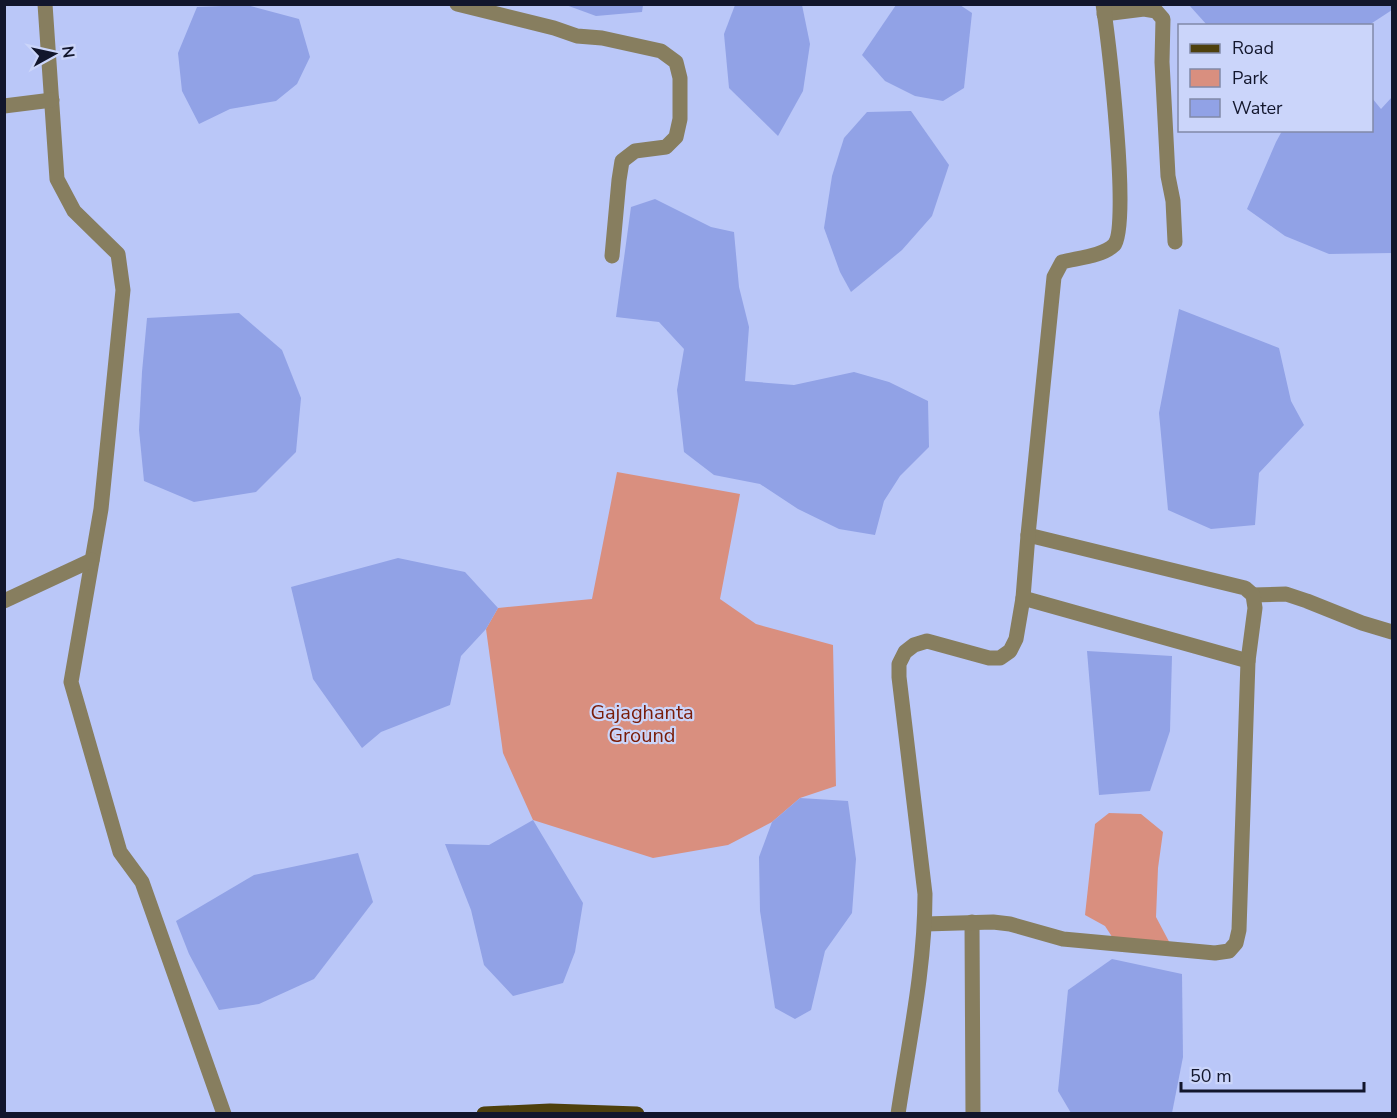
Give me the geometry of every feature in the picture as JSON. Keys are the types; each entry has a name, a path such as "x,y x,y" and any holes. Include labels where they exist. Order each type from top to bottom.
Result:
{"main road":[{"path":"484,1113 550,1111 638,1113"}],"street":[{"path":"45,4 57,179 74,211 118,254 123,290 101,509 71,682 120,852 142,882 224,1113"},
{"path":"457,4 554,28 577,36 602,38 661,51 676,62 680,78 680,119 676,137 666,147 635,151 622,161 612,256"},
{"path":"898,1113 923,951 925,924 925,894 899,664 905,652 914,645 927,641 989,658 1000,658 1010,651 1016,639 1023,598 1054,278 1062,262 1104,253 1115,243 1119,231 1119,158 1104,9 1156,11 1162,19 1168,176 1173,201 1175,242"},
{"path":"4,106 52,100"},
{"path":"925,924 993,922 1010,924 1064,939 1215,953 1229,951 1236,943 1239,930 1248,661 1255,608 1253,595 1245,588 1028,535"},
{"path":"4,601 93,560"},
{"path":"1253,595 1286,594 1392,632"},
{"path":"1023,598 1248,661"},
{"path":"972,922 973,1113"}],"green space":[{"name":"Gajaghanta Ground","path":"617,472 740,494 720,599 756,624 833,645 836,786 800,798 772,822 728,845 653,858 533,820 503,753 486,629 498,608 592,599"},
{"path":"1109,813 1141,814 1163,832 1158,868 1156,917 1174,951 1120,949 1105,926 1085,915 1095,824"}],"water":[{"path":"643,4 642,12 596,16 566,5"},
{"path":"1392,4 1392,10 1371,24 1206,24 1189,5"},
{"path":"247,5 299,19 310,57 297,84 276,101 230,109 199,124 182,91 178,53 197,7"},
{"path":"735,5 802,5 810,44 803,91 778,136 729,88 724,34"},
{"path":"896,5 960,5 972,13 964,88 943,101 915,96 885,81 862,55"},
{"path":"1392,97 1392,253 1329,254 1285,236 1247,209 1281,132 1373,132 1373,99 1381,109"},
{"path":"911,111 949,165 932,216 902,250 851,292 840,272 824,228 832,176 844,138 867,112"},
{"path":"655,199 711,227 734,232 739,287 749,327 745,381 794,385 854,372 889,382 928,401 929,447 900,476 884,501 875,535 839,529 798,509 760,484 714,475 684,452 677,390 684,349 659,322 616,317 631,207"},
{"path":"1179,309 1279,348 1291,401 1304,425 1259,473 1255,525 1211,529 1168,510 1159,413"},
{"path":"239,313 282,350 301,398 296,452 256,492 194,502 144,481 139,430 147,318"},
{"path":"398,558 465,572 498,608 486,629 461,656 450,705 381,732 362,748 313,679 291,587"},
{"path":"1087,651 1172,656 1170,731 1150,791 1099,795"},
{"path":"800,798 848,801 856,859 852,913 825,951 811,1010 795,1019 775,1008 760,911 759,857 772,822"},
{"path":"533,820 583,903 575,952 563,983 513,996 484,965 471,910 445,844 489,845"},
{"path":"358,853 373,902 314,979 259,1004 219,1010 189,954 176,921 254,875"},
{"path":"1112,959 1182,974 1183,1057 1172,1113 1071,1113 1058,1091 1068,990"}]}
